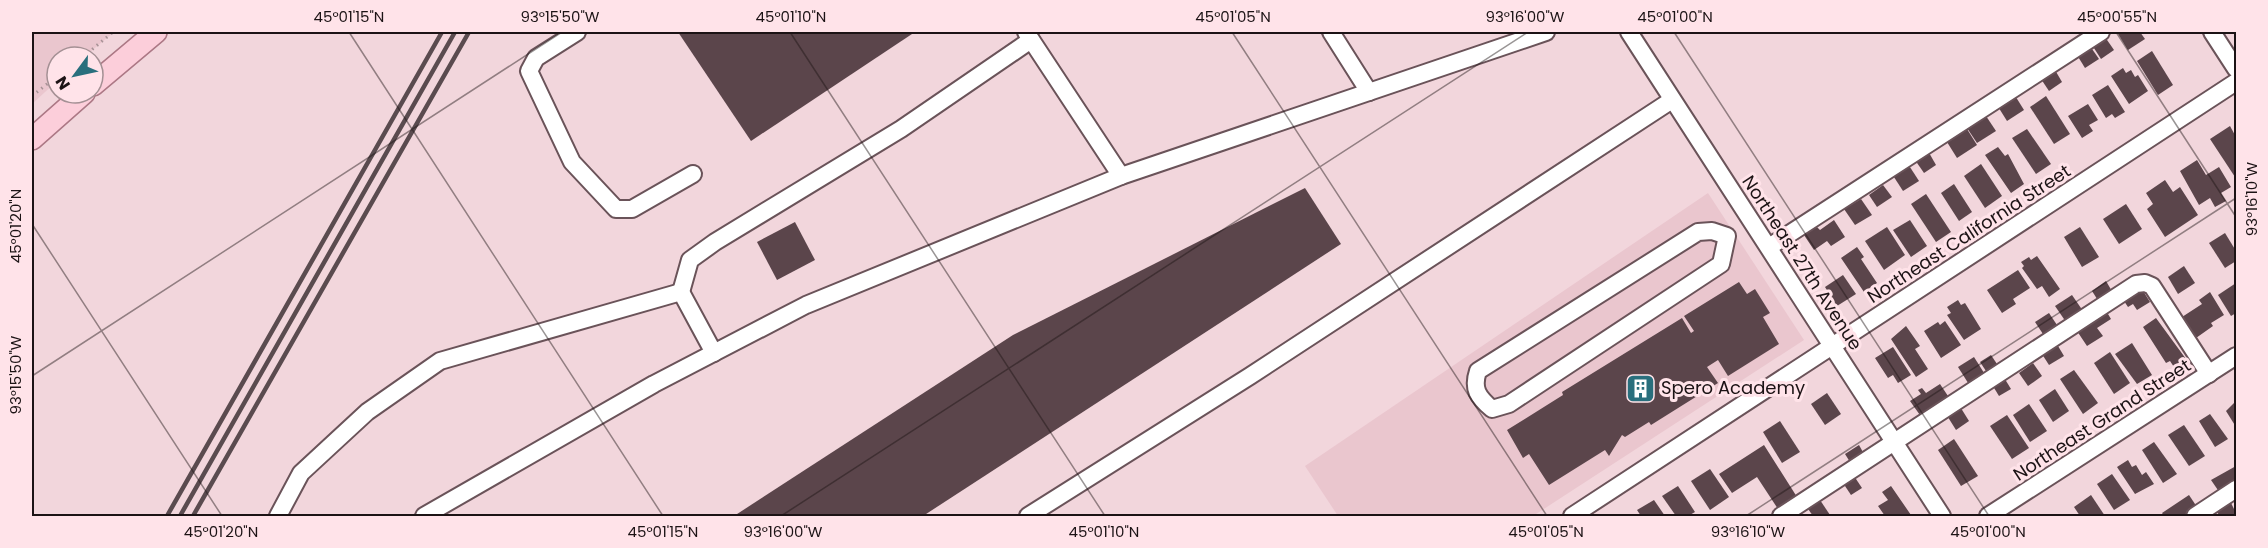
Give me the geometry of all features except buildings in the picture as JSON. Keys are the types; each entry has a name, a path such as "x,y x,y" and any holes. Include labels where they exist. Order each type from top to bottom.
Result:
{"main road":[{"path":"105,75 156,32"},
{"path":"32,139 70,105"}],"street":[{"path":"578,32 536,58 528,71 572,162 616,209 632,209 693,174"},
{"path":"1331,32 1369,92"},
{"path":"424,516 635,395 806,305 1122,176 1546,32"},
{"name":"Northeast 27th Avenue","path":"1629,32 1942,516"},
{"path":"1769,247 2100,32"},
{"path":"2212,32 2236,69"},
{"path":"714,353 681,292 690,260 901,129 1029,36 1122,176"},
{"name":"Northeast California Street","path":"1572,516 2236,82"},
{"path":"1028,516 1250,376 1672,100"},
{"path":"1727,236 1712,231 1698,232 1478,371 1474,382 1479,398 1492,408 1509,404 1606,341 1721,264 1727,236 1751,220"},
{"path":"1781,516 2136,284 2145,283 2152,286 2209,374"},
{"path":"278,516 301,473 367,412 440,361 681,292"},
{"name":"Northeast Grand Street","path":"1988,516 2236,356"},
{"path":"2194,516 2236,489"}],"path":[{"path":"97,45 113,32"},
{"path":"32,96 45,86"}],"shaded area":[{"path":"32,32 114,32 98,45 45,45 45,92 32,104"},
{"path":"1708,193 1804,340 1533,516 1338,516 1305,466"}],"railway":[{"path":"167,516 442,32"},
{"path":"180,516 455,32"},
{"path":"193,516 469,32"}],"place":[{"name":"Spero Academy","path":"1640,388"}]}
